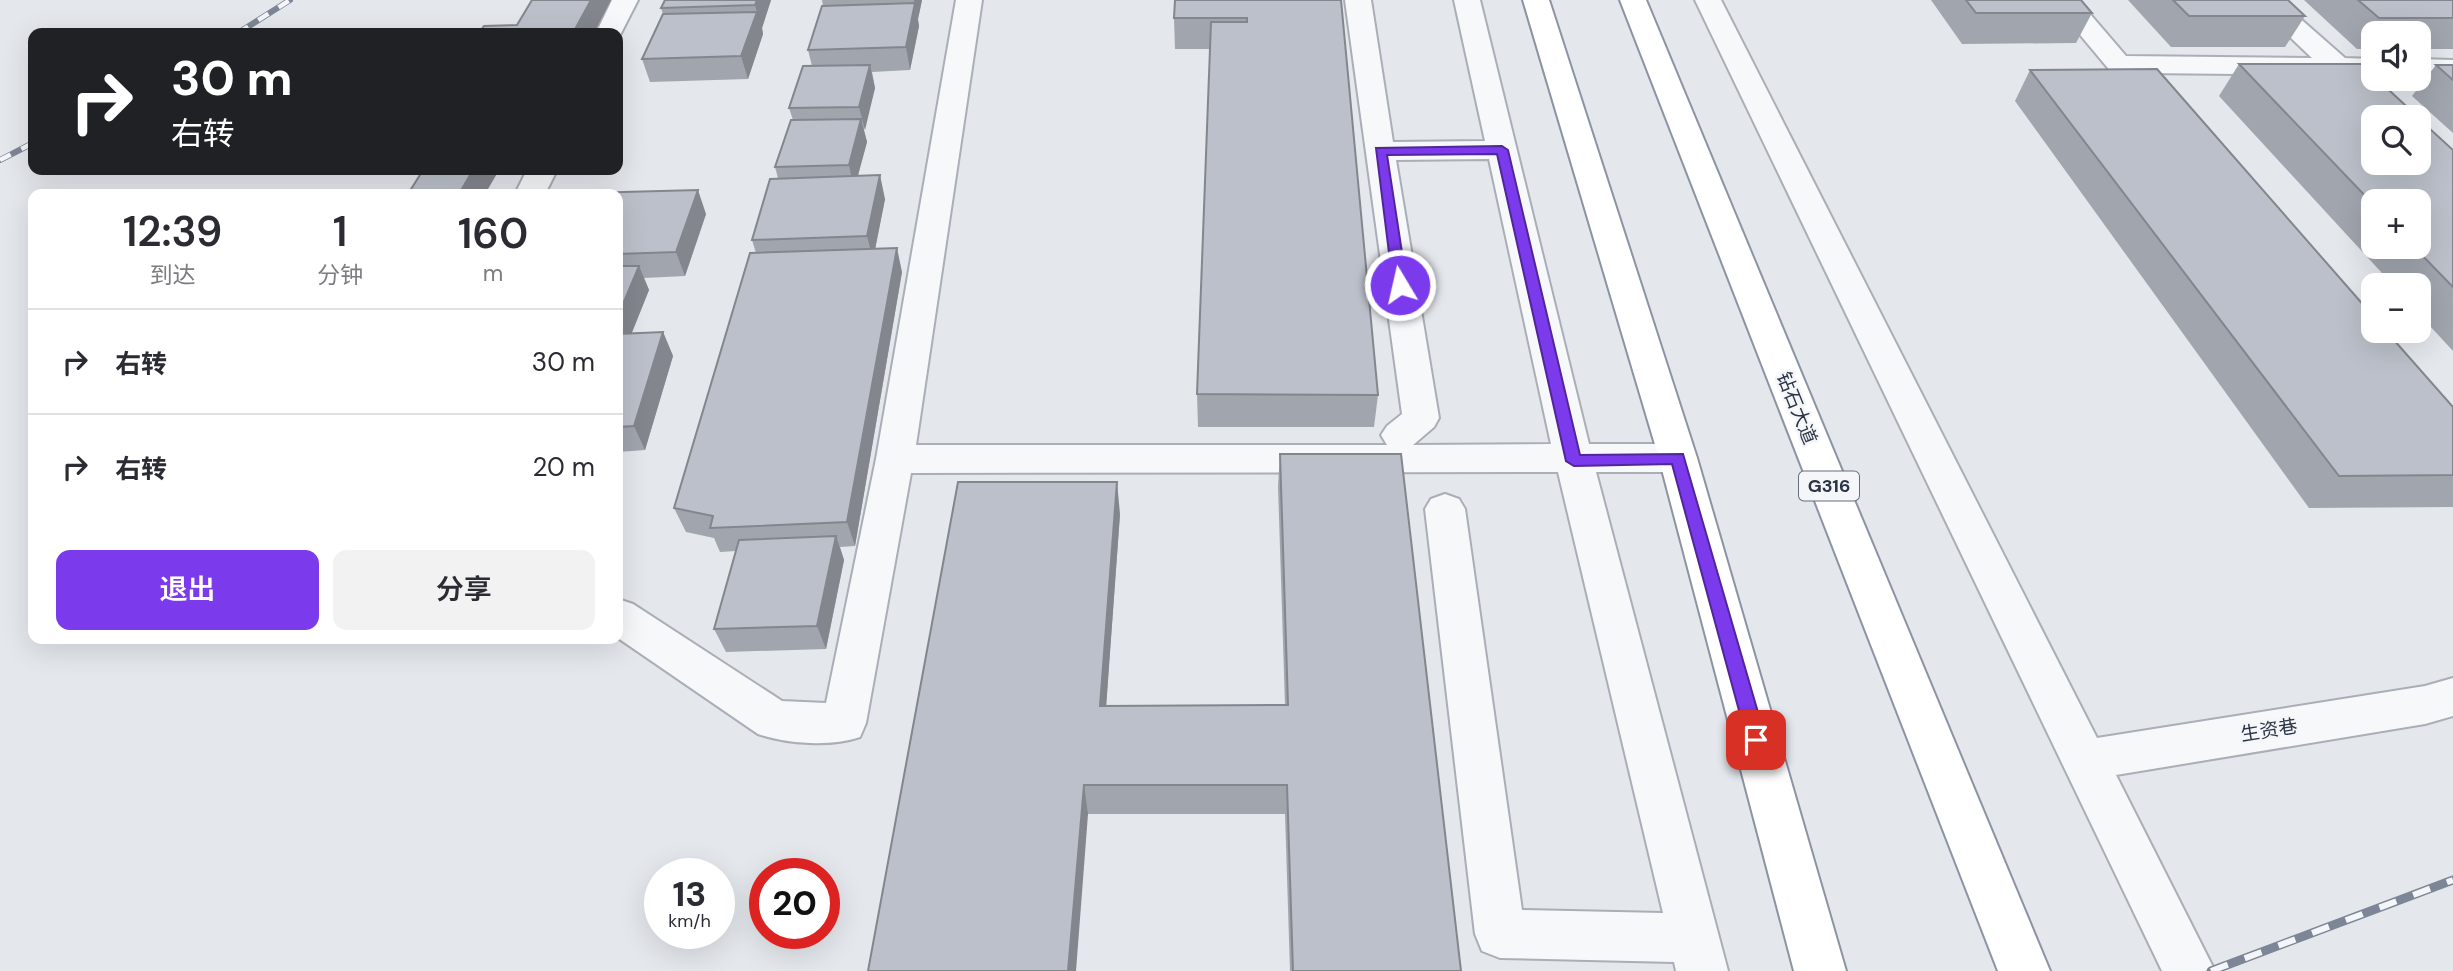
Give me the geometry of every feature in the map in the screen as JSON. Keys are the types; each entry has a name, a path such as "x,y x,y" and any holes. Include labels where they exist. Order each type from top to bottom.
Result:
{"highway":[{"path":"1536,0 1678,458 1821,971"},
{"name":"钻石大道","path":"1633,0 2024,971"}],"street":[{"path":"611,28 625,0"},
{"path":"623,619 774,720 844,723 895,458 969,0"},
{"path":"1358,0 1421,418 1399,435"},
{"path":"1445,509 1500,934 1698,955 1574,461 1467,0"},
{"path":"1708,0 2189,971"},
{"path":"2064,0 2181,135"},
{"path":"2264,0 2380,105"},
{"path":"2119,64 2361,67"},
{"path":"2431,67 2453,68"},
{"path":"1380,151 1502,150"},
{"path":"895,458 1574,461 1678,458"},
{"name":"生资巷","path":"2085,760 2425,705 2453,697"}],"building":[{"path":"532,0 591,0 576,28 483,28 517,25"},
{"path":"665,0 757,0 755,5 661,8"},
{"path":"1175,0 1341,0 1378,395 1197,394 1211,22 1247,22 1247,18 1174,18"},
{"path":"1966,0 2081,0 2092,13 1976,13"},
{"path":"2173,0 2288,0 2305,16 2189,16"},
{"path":"2358,0 2453,0 2453,18 2379,18"},
{"path":"915,3 906,47 808,50 822,6"},
{"path":"757,12 741,56 642,59 663,14"},
{"path":"2239,64 2361,64 2361,91 2390,91 2405,105 2361,105 2361,175 2431,175 2431,130 2453,150 2453,287 2426,259 2431,259 2431,189 2361,189 2361,191"},
{"path":"870,65 859,107 789,108 803,66"},
{"path":"2436,65 2453,65 2453,80"},
{"path":"2157,69 2361,302 2361,343 2397,343 2453,407 2453,475 2339,476 2030,70"},
{"path":"861,119 849,165 775,167 791,120"},
{"path":"420,175 470,175 462,189 411,189"},
{"path":"880,175 867,236 752,240 770,179"},
{"path":"698,190 676,252 623,254 623,192"},
{"path":"897,248 847,522 710,528 713,516 674,508 750,253"},
{"path":"623,266 639,266 623,304"},
{"path":"663,332 634,426 623,427 623,334"},
{"path":"1280,454 1401,454 1461,971 1293,971 1287,785 1084,785 1068,971 868,971 958,482 1117,482 1100,706 1288,705"},
{"path":"836,536 817,626 714,629 739,540"}],"railway":[{"path":"246,28 290,0"},
{"path":"0,160 28,146"},
{"path":"2211,971 2453,880"}],"route":[{"path":"1400,285 1380,151 1502,150 1574,461 1678,458 1756,740"}]}
